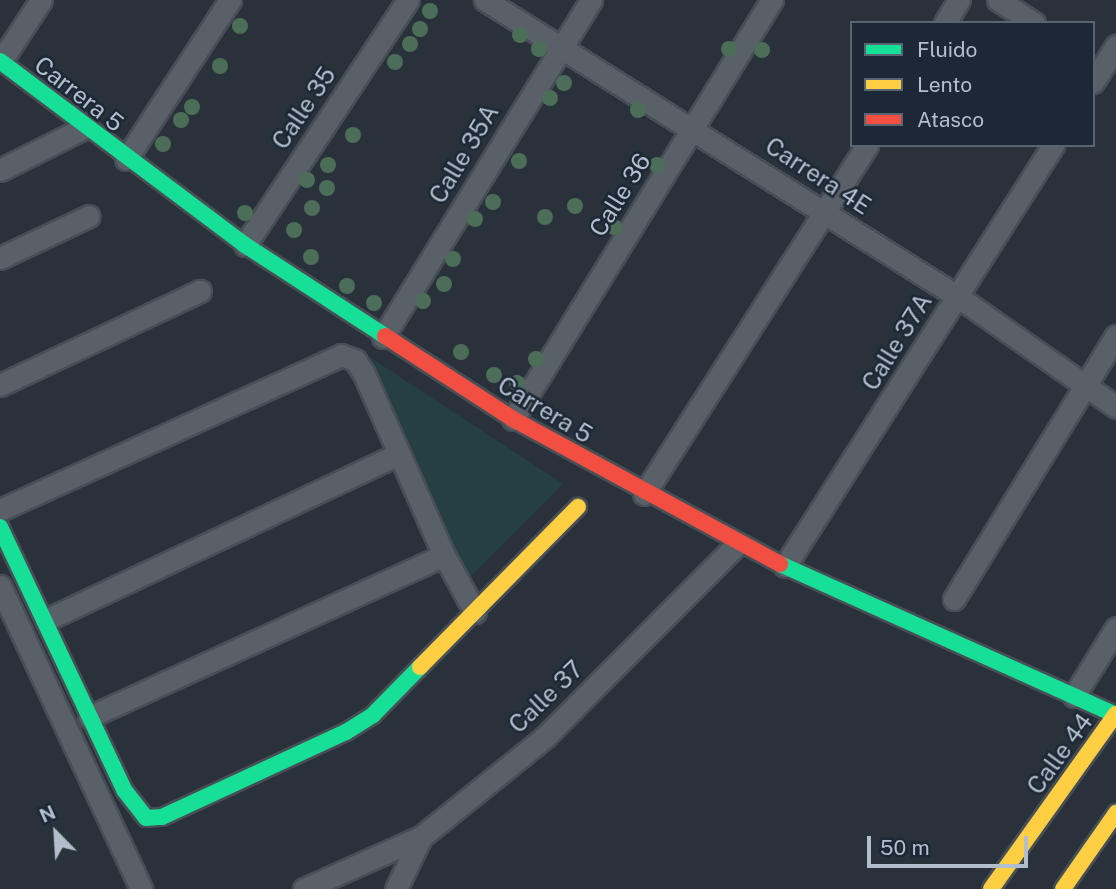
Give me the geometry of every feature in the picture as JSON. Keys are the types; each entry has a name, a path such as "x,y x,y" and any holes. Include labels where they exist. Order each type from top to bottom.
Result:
{"street":[{"path":"0,61 41,0"},
{"path":"126,159 230,0"},
{"name":"Calle 35","path":"245,245 408,0"},
{"name":"Carrera 4E","path":"485,0 694,127 957,296 1116,407"},
{"name":"Calle 35A","path":"383,337 561,46 592,0"},
{"name":"Calle 36","path":"513,419 772,0"},
{"path":"946,21 959,0"},
{"path":"998,0 1031,21"},
{"path":"1101,71 1116,46"},
{"name":"Carrera 5","path":"0,61 84,128 245,245 513,419 737,544 1116,715"},
{"path":"0,170 84,128"},
{"path":"644,494 866,147"},
{"name":"Calle 37A","path":"785,566 1052,147"},
{"path":"0,258 89,216"},
{"path":"0,385 200,291"},
{"path":"954,599 1116,336"},
{"path":"0,510 341,355 355,360 364,374 444,555 475,612"},
{"path":"46,620 398,454"},
{"path":"0,527 134,808 146,818 162,817 346,732 373,715 578,507"},
{"name":"Calle 37","path":"396,889 421,837 546,736 737,544"},
{"path":"89,717 444,555"},
{"path":"3,600 141,889"},
{"path":"1074,696 1116,628"},
{"name":"Calle 44","path":"991,889 1116,715"},
{"path":"1063,889 1116,813"},
{"path":"304,889 421,837"}],"green space":[{"path":"356,348 563,484 464,583"}],"traffic: fast":[{"path":"0,61 245,245 385,336"},
{"path":"0,527 125,791 146,818 162,817 346,732 373,715 420,667"},
{"path":"780,564 1116,715"}],"traffic: slow":[{"path":"420,667 578,507"},
{"path":"991,889 1116,714"},
{"path":"1063,889 1116,813"}],"traffic: jam":[{"path":"385,336 513,419 780,564"}]}
